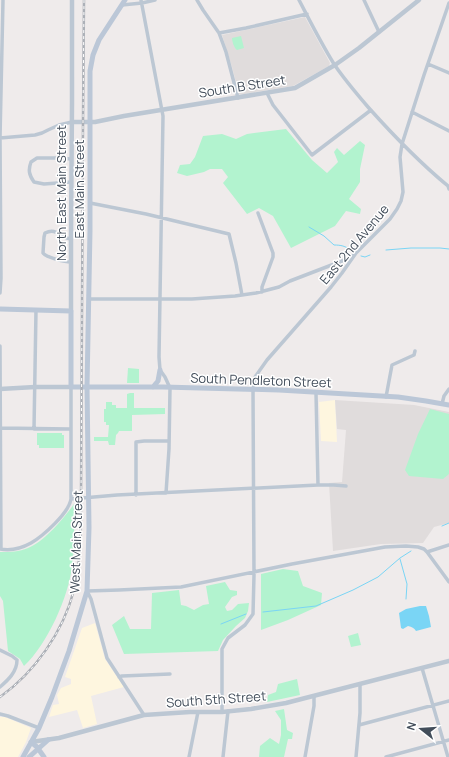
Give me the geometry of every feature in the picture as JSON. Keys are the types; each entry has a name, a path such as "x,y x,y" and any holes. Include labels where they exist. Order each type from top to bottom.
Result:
{"main road":[{"name":"East Main Street","path":"87,387 90,203 90,71 93,54 99,40 124,2"},
{"path":"0,309 71,311"},
{"name":"North East Main Street","path":"71,311 71,387"},
{"path":"153,387 157,383 160,370"},
{"name":"South Pendleton Street","path":"71,387 153,387 316,392 386,397 449,405"},
{"name":"West Main Street","path":"23,757 49,704 69,651 87,591 89,498 87,387"},
{"path":"29,757 48,740"},
{"path":"31,742 38,748 44,757"}],"street":[{"path":"0,293 1,22 3,0"},
{"name":"North East Main Street","path":"71,311 70,239 72,0"},
{"path":"124,2 155,0"},
{"path":"197,0 219,33 226,52 238,98"},
{"path":"299,0 335,65 355,91 402,144 427,169 448,186 449,189"},
{"path":"364,0 379,32"},
{"name":"South B Street","path":"72,122 101,121 295,88 335,65 359,48 419,0"},
{"path":"141,2 163,116 159,357 160,370 170,388 166,494"},
{"name":"East 2nd Avenue","path":"222,712 222,649 228,638 245,624 253,614 253,390 255,377 267,360 331,287 356,253 390,219 401,201 403,192 400,157 402,144 449,3"},
{"path":"219,33 307,14"},
{"path":"428,64 449,73"},
{"path":"267,93 272,105 312,155 371,110"},
{"path":"412,112 449,131"},
{"path":"0,138 36,135 72,122"},
{"path":"71,159 37,158 30,162 29,172 30,177 34,182 44,184 71,182"},
{"path":"90,203 229,234 242,295"},
{"path":"258,213 273,253 273,257 262,287 262,292"},
{"path":"70,239 67,239 54,231 45,233 43,253 51,258 71,262"},
{"path":"89,299 192,299 262,292 279,287 342,262 356,253"},
{"path":"34,429 36,310"},
{"path":"0,346 0,389 0,428 0,549 4,550 21,547 37,539 68,509 71,499 71,387 0,389"},
{"path":"386,397 392,365 414,355 414,351"},
{"path":"442,404 444,396 449,388"},
{"path":"316,392 318,485"},
{"path":"0,428 70,429"},
{"path":"136,495 136,442 169,441"},
{"path":"71,499 318,485 346,486"},
{"path":"427,552 449,545"},
{"path":"144,714 107,658 87,591 181,587 385,547 412,547 424,549 449,582"},
{"path":"0,650 17,660 15,672 0,687"},
{"name":"South 5th Street","path":"31,742 58,738 144,714 222,712 273,706 449,661"},
{"path":"422,668 448,757"},
{"path":"119,677 170,674"},
{"path":"356,757 361,705 360,684"},
{"path":"305,757 314,706 314,696"},
{"path":"359,725 449,701"},
{"path":"223,757 228,711"},
{"path":"189,757 198,712"},
{"path":"0,714 38,728"},
{"path":"386,757 449,740"}],"shaded area":[{"path":"305,17 330,63 329,66 293,86 239,94 222,35"},
{"path":"335,400 337,442 321,441 319,402"},
{"path":"335,400 414,405 449,412 449,523 434,527 423,543 381,544 333,551 329,483 342,482 346,430 337,429"},
{"path":"95,623 105,659 124,687 91,696 97,724 83,728 77,710 49,717 53,705 59,704 57,695 61,688 71,684 71,679 65,677 82,628"},
{"path":"0,717 5,717 31,728 18,757 0,757"}],"green space":[{"path":"241,36 244,48 237,50 234,46 232,38"},
{"path":"286,129 312,160 327,173 338,162 334,152 337,148 344,155 360,141 365,145 360,169 360,182 349,199 361,209 360,214 346,211 335,226 291,248 273,216 259,208 247,214 223,183 228,177 222,169 210,169 187,176 177,173 180,165 190,164 195,157 203,136 222,134 236,139 247,134"},
{"path":"128,368 139,369 139,383 127,383"},
{"path":"134,393 134,408 165,408 165,414 132,415 132,431 119,431 116,435 115,445 109,445 108,441 94,441 94,437 108,437 109,425 106,425 106,422 104,422 104,409 106,409 106,402 112,402 112,405 116,405 116,408 127,408 127,394"},
{"path":"430,409 449,414 449,474 443,479 409,476 405,470 418,434"},
{"path":"37,433 62,433 62,435 64,435 64,448 39,448 39,445 37,445"},
{"path":"74,504 73,558 70,578 62,605 41,646 24,666 20,659 8,651 3,601 0,596 0,552 18,551 41,541 65,516"},
{"path":"283,569 298,571 303,586 322,593 321,605 261,630 261,574"},
{"path":"225,582 230,590 237,591 237,595 232,597 225,607 227,611 232,610 238,604 249,603 245,618 223,640 218,651 124,654 112,625 124,616 130,629 151,629 152,593 179,590 181,605 194,610 203,605 209,604 206,586"},
{"path":"358,633 361,645 351,647 348,636"},
{"path":"297,679 300,695 267,702 268,695 276,692 278,684"},
{"path":"284,709 287,730 293,733 292,739 288,739 284,757 259,757 260,746 270,738 279,744 281,735 281,720 275,711"}],"water":[{"path":"426,606 431,627 416,631 408,626 403,629 401,628 399,613 406,609"}],"waterway":[{"path":"309,227 324,236 334,245 343,246 351,250"},
{"path":"386,250 411,248 449,249"},
{"path":"361,256 365,257 370,255"},
{"path":"442,526 449,523"},
{"path":"263,612 316,606 378,577 400,558 411,551"},
{"path":"400,559 407,584 406,599"},
{"path":"221,624 246,614"}],"railway":[{"path":"0,697 25,676 55,636 69,606 78,568 81,521 84,0"}]}
